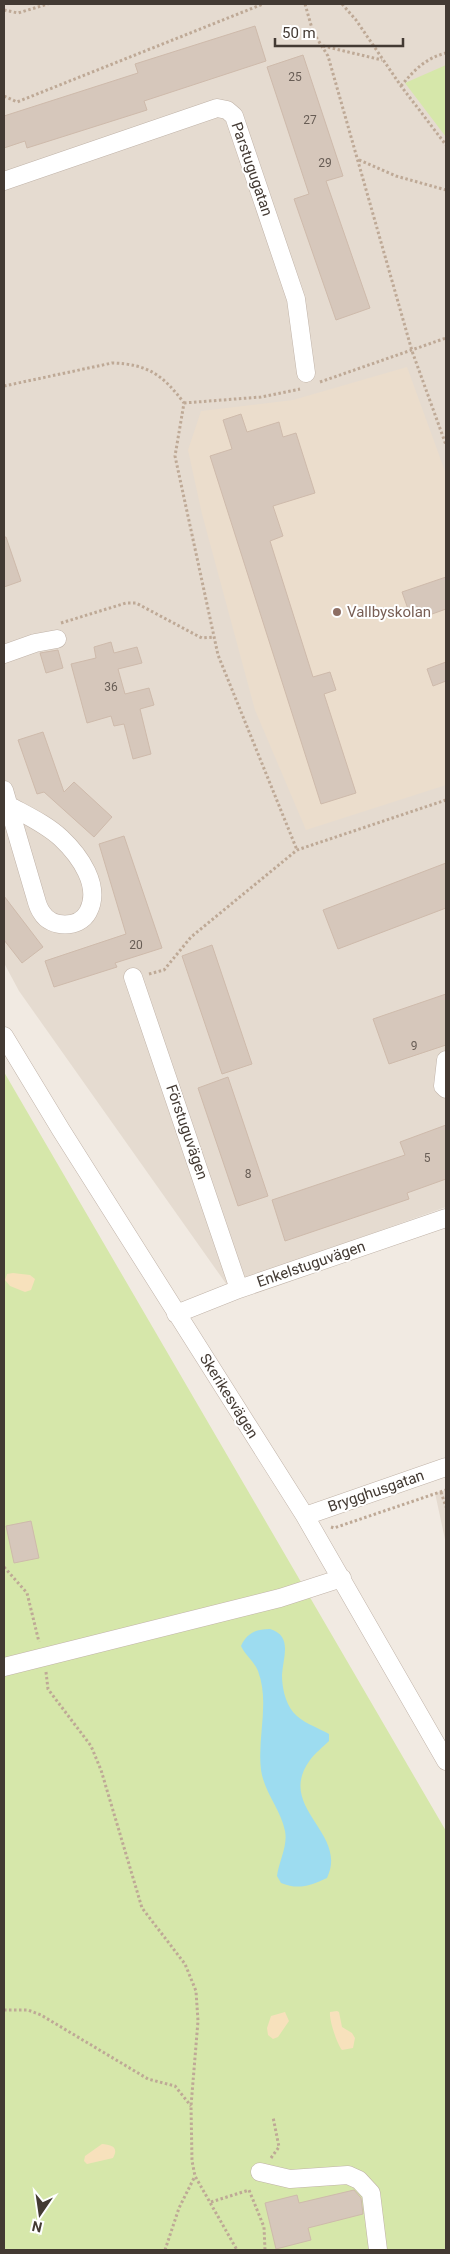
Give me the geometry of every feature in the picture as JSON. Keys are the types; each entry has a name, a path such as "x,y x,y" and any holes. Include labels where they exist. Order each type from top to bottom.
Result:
{"street":[{"name":"Parstugugatan","path":"4,181 216,108 227,110 234,116 296,299 306,373"},
{"path":"4,654 57,639"},
{"path":"6,797 60,836 82,863 92,886 92,901 87,914 78,922 66,925 58,923 49,920 42,913 6,797"},
{"name":"Förstuguvägen","path":"133,977 239,1288"},
{"name":"Skerikesvägen","path":"4,1036 176,1314 305,1516 446,1761"},
{"path":"446,1060 443,1086 446,1089"},
{"name":"Enkelstuguvägen","path":"176,1314 239,1288 446,1218"},
{"name":"Brygghusgatan","path":"305,1516 446,1467"},
{"path":"4,1667 280,1598 342,1578"},
{"path":"260,2172 290,2179 348,2175 359,2180 371,2193 378,2250"}],"path":[{"path":"4,10 18,13 48,4"},
{"path":"4,96 17,102 263,4"},
{"path":"305,4 313,32 328,56 412,351 446,445"},
{"path":"342,4 356,20 401,86 446,145"},
{"path":"322,46 383,60"},
{"path":"401,86 415,68 435,56 446,53"},
{"path":"359,160 396,176 446,190"},
{"path":"412,351 446,338"},
{"path":"4,386 112,363 140,366 152,371 172,387 184,403 174,456 218,655 297,850"},
{"path":"35,644 60,623 126,603 143,606 202,638 214,638"},
{"path":"133,977 164,970 191,937 297,850 446,800"},
{"path":"305,1516 334,1528 446,1490"},
{"path":"441,1492 446,1507"},
{"path":"4,1567 27,1593 44,1656 48,1689 91,1746 101,1770 142,1908 185,1964 196,1991 198,2021 191,2106 192,2161 195,2176 237,2250"},
{"path":"4,2010 28,2010 41,2015 148,2079 175,2086 191,2106"},
{"path":"165,2250 179,2208 195,2176"},
{"path":"211,2202 249,2190 264,2227 265,2250"}],"shaded area":[{"path":"4,4 446,4 446,1207 227,1285 19,991 4,963"},
{"name":"Vallbyskolan","path":"407,367 446,474 446,785 306,830 255,710 202,514 188,450 201,411 293,400"},
{"path":"446,1490 446,1544 435,1493"}],"green space":[{"path":"446,65 446,137 405,83"},
{"path":"4,1072 446,1831 446,2250 4,2250"}],"sand":[{"path":"7,1274 30,1275 35,1279 31,1290 25,1292 10,1286 5,1280"},
{"path":"285,2012 289,2021 278,2037 273,2039 268,2035 267,2028 271,2016"},
{"path":"330,2012 339,2012 342,2027 352,2033 355,2038 353,2048 342,2050 338,2043 330,2016"},
{"path":"102,2144 114,2147 115,2154 113,2158 87,2164 84,2161 85,2156"}],"water":[{"path":"270,1629 277,1632 284,1642 285,1654 282,1680 284,1694 290,1708 310,1725 329,1734 329,1741 310,1760 302,1777 301,1792 306,1806 329,1847 331,1862 327,1878 299,1887 281,1883 277,1876 286,1837 283,1823 265,1786 261,1770 263,1695 261,1683 256,1667 241,1646 252,1633"}],"building":[{"path":"255,26 266,61 144,101 147,110 27,148 25,141 4,148 4,116 138,73 135,64"},
{"path":"303,55 343,176 326,181 370,308 336,320 294,199 309,194 267,67"},
{"path":"241,414 247,432 279,422 283,437 296,433 315,493 273,506 283,536 270,541 313,677 330,672 336,690 324,694 356,793 321,804 210,456 232,449 223,420"},
{"path":"4,537 6,537 21,581 4,587"},
{"path":"446,577 446,609 421,618 417,606 408,609 402,592"},
{"path":"111,642 114,653 137,647 142,663 118,669 125,694 149,688 154,705 140,709 151,754 133,759 124,724 114,726 111,716 87,723 71,664 96,658 94,647"},
{"path":"58,650 63,668 46,673 40,653"},
{"path":"446,662 446,681 433,686 427,669"},
{"path":"43,732 64,792 74,782 112,817 94,837 44,792 37,794 18,740"},
{"path":"124,836 162,948 115,963 117,967 54,987 45,961 126,934 99,844"},
{"path":"446,863 446,908 338,949 323,910"},
{"path":"4,896 43,947 22,963 4,940"},
{"path":"212,945 252,1064 222,1074 182,956"},
{"path":"446,994 446,1045 389,1064 373,1019"},
{"path":"228,1077 268,1196 238,1206 198,1088"},
{"path":"446,1125 446,1179 407,1193 409,1199 285,1241 272,1200 405,1155 400,1142"},
{"path":"31,1521 39,1558 14,1563 6,1526"},
{"path":"354,2190 361,2198 363,2214 308,2228 311,2240 276,2249 265,2203 297,2195 299,2203"}],"place":[{"name":"Vallbyskolan","path":"337,612"}]}
